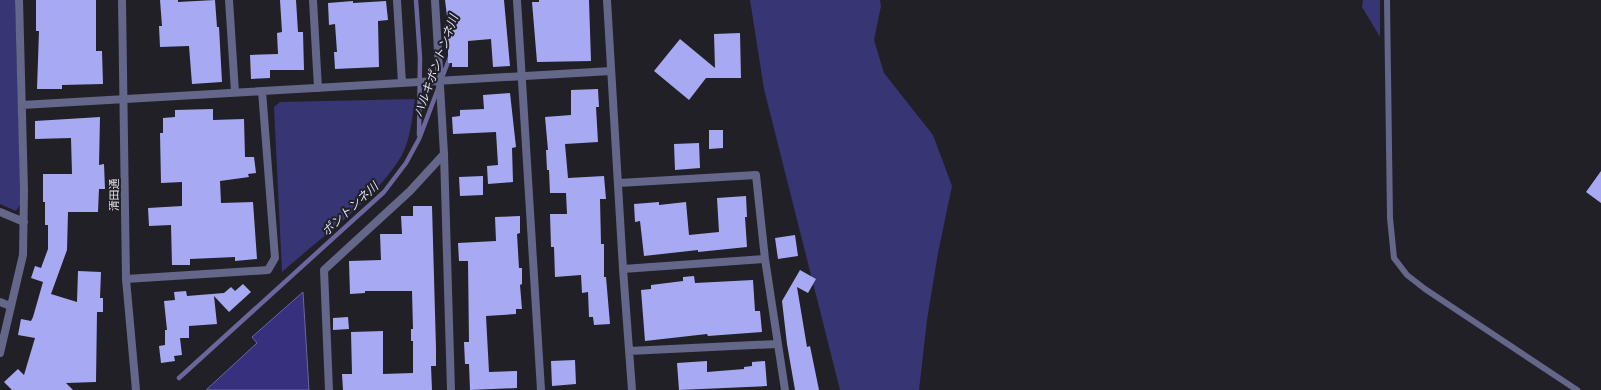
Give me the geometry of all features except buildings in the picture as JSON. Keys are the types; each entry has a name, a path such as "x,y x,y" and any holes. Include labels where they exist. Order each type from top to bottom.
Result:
{"street":[{"path":"0,353 23,255 24,222 19,0"},
{"name":"清田通","path":"122,0 125,100 126,279 136,390"},
{"path":"229,0 235,92"},
{"path":"313,0 318,88"},
{"path":"397,0 402,84"},
{"path":"435,0 444,154 450,390"},
{"path":"517,0 541,390"},
{"path":"607,0 623,269 632,390"},
{"path":"22,105 611,71"},
{"path":"126,279 268,270 275,258 262,91"},
{"path":"329,390 324,270 410,191 444,154"},
{"path":"619,183 756,176 765,259 785,390"},
{"path":"0,212 24,222"},
{"path":"623,269 765,259"},
{"path":"0,302 10,306"},
{"path":"629,351 777,344"}],"lane":[{"path":"1387,0 1390,212 1394,258 1407,275 1425,289 1577,390"}],"shaded area":[{"path":"0,0 15,0 21,203 16,211 0,204"},
{"path":"750,0 880,0 881,6 874,40 884,73 933,135 952,186 938,253 927,320 919,390 840,390 764,89"},
{"path":"1363,0 1380,0 1380,37 1362,7"},
{"path":"415,99 407,142 402,155 392,170 379,186 347,217 282,272 274,107 280,102"},
{"path":"303,292 309,390 206,390 257,343 252,337"}],"waterway":[{"name":"ポントンネ川","path":"416,0 420,58 419,135"},
{"name":"ハルキポントンネ川","path":"441,80 450,57"},
{"name":"ポントンネ川","path":"179,378 384,192 406,163 419,139 438,89"}]}
